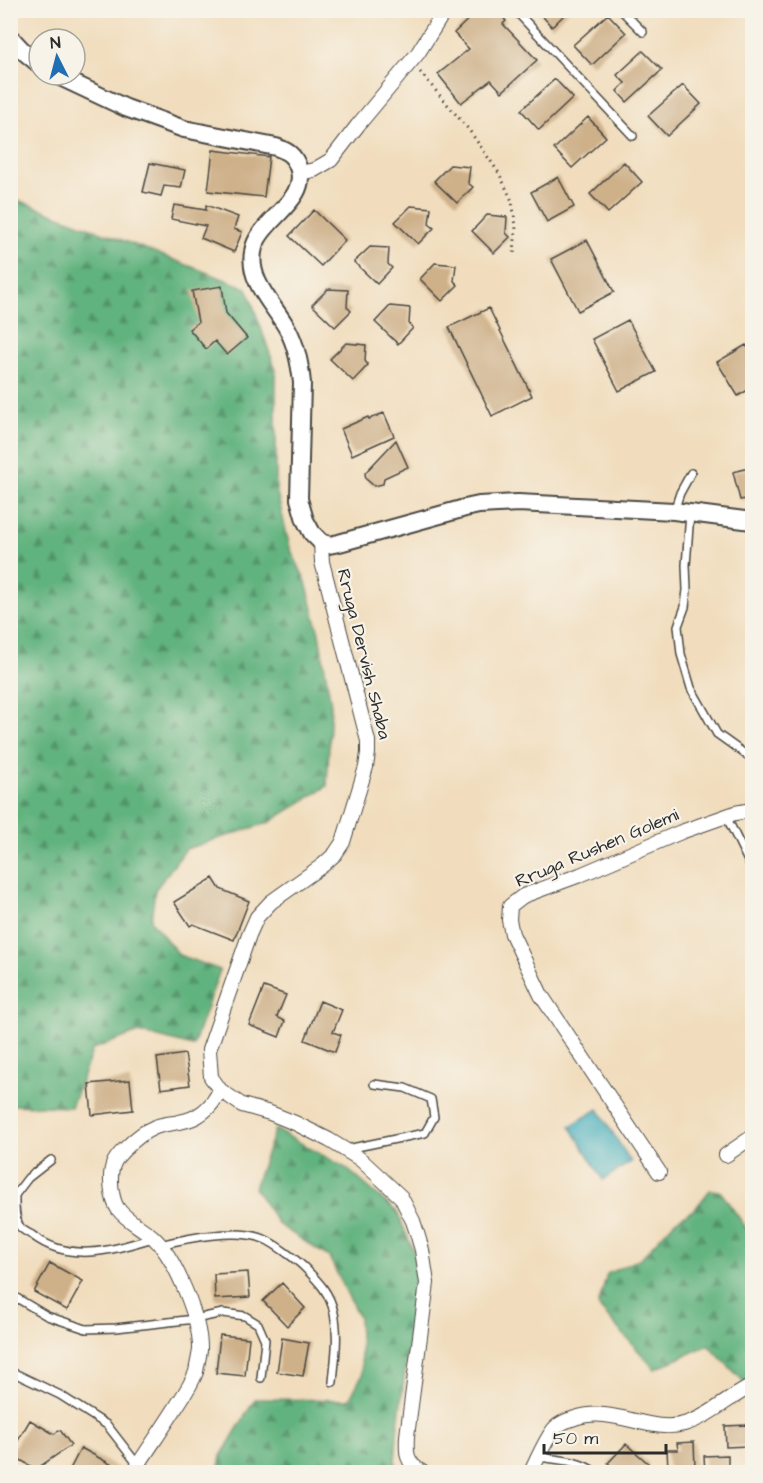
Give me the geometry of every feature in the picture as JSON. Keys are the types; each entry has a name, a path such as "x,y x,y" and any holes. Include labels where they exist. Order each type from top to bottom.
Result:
{"street":[{"path":"300,173 314,170 331,160 418,53 445,10"},
{"path":"10,37 27,54"},
{"path":"80,87 126,108 184,129 276,147 288,152 296,160 301,182 296,193 255,240 252,254 256,280 288,330 296,348 302,383 300,499 305,520 312,533 321,542"},
{"name":"Rruga Dervish Shaba","path":"220,1090 211,1077 209,1050 257,916 271,902 335,854 343,842 366,766 368,741 322,562 321,542 329,545 339,543 479,505 518,503 682,513 753,521"},
{"name":"Rruga Rushen Golemi","path":"659,1172 541,995 512,934 509,920 510,906 523,896 580,875 681,832 735,813 753,810"},
{"path":"138,1469 195,1374 200,1349 195,1318 178,1273 165,1250 117,1209 112,1195 113,1164 138,1136 167,1123 193,1118 214,1102 220,1090 242,1104 295,1123 345,1150 360,1159 401,1197 413,1221 422,1250 427,1283 409,1413 406,1454 414,1468 422,1473"},
{"path":"726,1155 753,1137"},
{"path":"531,1473 555,1427 567,1420 585,1414 596,1414 659,1425 683,1424 753,1386"}],"lane":[{"path":"515,10 633,136"},
{"path":"621,10 643,32"},
{"path":"691,473 680,494 686,565 686,607 678,626 681,654 691,688 717,734 753,759"},
{"path":"726,816 753,869"},
{"path":"345,1150 425,1133 434,1117 431,1099 405,1088 374,1084"},
{"path":"51,1160 28,1178 15,1195 16,1214 21,1227 43,1244 75,1253 114,1250 157,1241 236,1234 264,1239 297,1261 323,1286 334,1311 337,1332 333,1382"},
{"path":"10,1294 48,1316 86,1329 116,1328 223,1313 245,1316 258,1324 265,1340 261,1378"},
{"path":"10,1371 60,1395 107,1425 138,1469"},
{"path":"538,1457 570,1461 596,1473"}],"path":[{"path":"410,63 469,130 499,173 512,201 516,226 514,253"}],"green space":[{"path":"10,197 247,288 276,371 276,489 290,548 306,582 319,633 331,705 327,786 270,822 186,849 155,890 151,921 179,955 220,970 193,1046 139,1032 93,1049 71,1107 11,1105"},
{"path":"275,1129 346,1168 397,1212 415,1255 416,1288 395,1462 401,1472 218,1472 221,1456 255,1399 349,1400 362,1375 359,1318 329,1257 279,1225 254,1188"},
{"path":"710,1190 720,1191 752,1236 752,1390 708,1345 655,1369 598,1306 607,1274 641,1258 675,1221 695,1209"}],"water":[{"path":"598,1109 631,1162 603,1180 570,1126"}],"building":[{"path":"478,10 497,10 506,21 503,24 537,60 502,92 491,80 461,103 438,74 469,49 454,33"},
{"path":"537,10 569,10 552,27"},
{"path":"608,14 626,33 592,65 573,45"},
{"path":"643,51 662,70 627,102 617,91 625,83 617,75"},
{"path":"555,79 573,98 539,130 521,110"},
{"path":"683,85 701,104 667,136 648,116"},
{"path":"588,117 606,137 572,168 554,149"},
{"path":"213,150 269,157 264,197 208,191"},
{"path":"624,162 642,182 608,213 590,194"},
{"path":"150,163 185,170 181,188 164,186 161,196 143,192"},
{"path":"450,165 470,167 468,183 473,187 457,203 434,181"},
{"path":"558,177 574,207 547,222 531,192"},
{"path":"174,205 206,210 206,205 238,217 234,229 242,232 234,252 201,238 206,226 171,219"},
{"path":"411,206 431,208 429,224 434,228 418,244 395,222"},
{"path":"314,210 345,240 321,266 289,236"},
{"path":"487,215 507,217 506,233 510,237 494,253 472,231"},
{"path":"587,240 614,292 578,311 551,259"},
{"path":"370,247 389,248 388,264 392,268 377,284 354,262"},
{"path":"435,263 456,265 454,281 458,285 442,301 420,279"},
{"path":"222,286 226,313 247,338 227,355 215,341 206,349 189,329 198,322 192,291"},
{"path":"328,289 348,290 347,307 351,311 335,327 312,305"},
{"path":"390,306 410,308 409,324 413,328 398,344 375,322"},
{"path":"489,308 532,396 492,416 449,327"},
{"path":"628,320 656,372 619,391 592,339"},
{"path":"346,343 366,345 365,361 368,365 353,381 330,359"},
{"path":"746,345 753,355 753,387 738,396 717,362"},
{"path":"384,413 394,436 352,455 341,429 368,417 369,419"},
{"path":"396,440 408,467 384,478 383,484 374,486 366,479 365,473"},
{"path":"753,467 753,498 740,500 733,472"},
{"path":"213,878 220,889 249,901 234,940 193,924 190,926 174,902"},
{"path":"264,987 286,995 277,1017 285,1021 279,1037 249,1025"},
{"path":"320,1001 342,1010 333,1032 341,1035 335,1052 305,1040"},
{"path":"185,1054 190,1085 161,1089 157,1058"},
{"path":"130,1080 133,1110 92,1115 89,1084"},
{"path":"50,1263 83,1281 67,1310 34,1292"},
{"path":"248,1272 250,1297 215,1299 214,1274"},
{"path":"282,1283 305,1308 287,1326 263,1301"},
{"path":"220,1335 249,1338 245,1376 216,1373"},
{"path":"282,1338 309,1343 303,1376 277,1372"},
{"path":"30,1420 54,1434 60,1430 71,1445 36,1469 10,1454"},
{"path":"747,1425 748,1446 726,1447 725,1426"},
{"path":"694,1442 695,1467 668,1468 667,1450 678,1450 677,1443"},
{"path":"626,1444 649,1464 641,1473 619,1473 608,1463"},
{"path":"81,1448 127,1473 68,1473"},
{"path":"728,1455 728,1473 705,1473 704,1456"}]}
